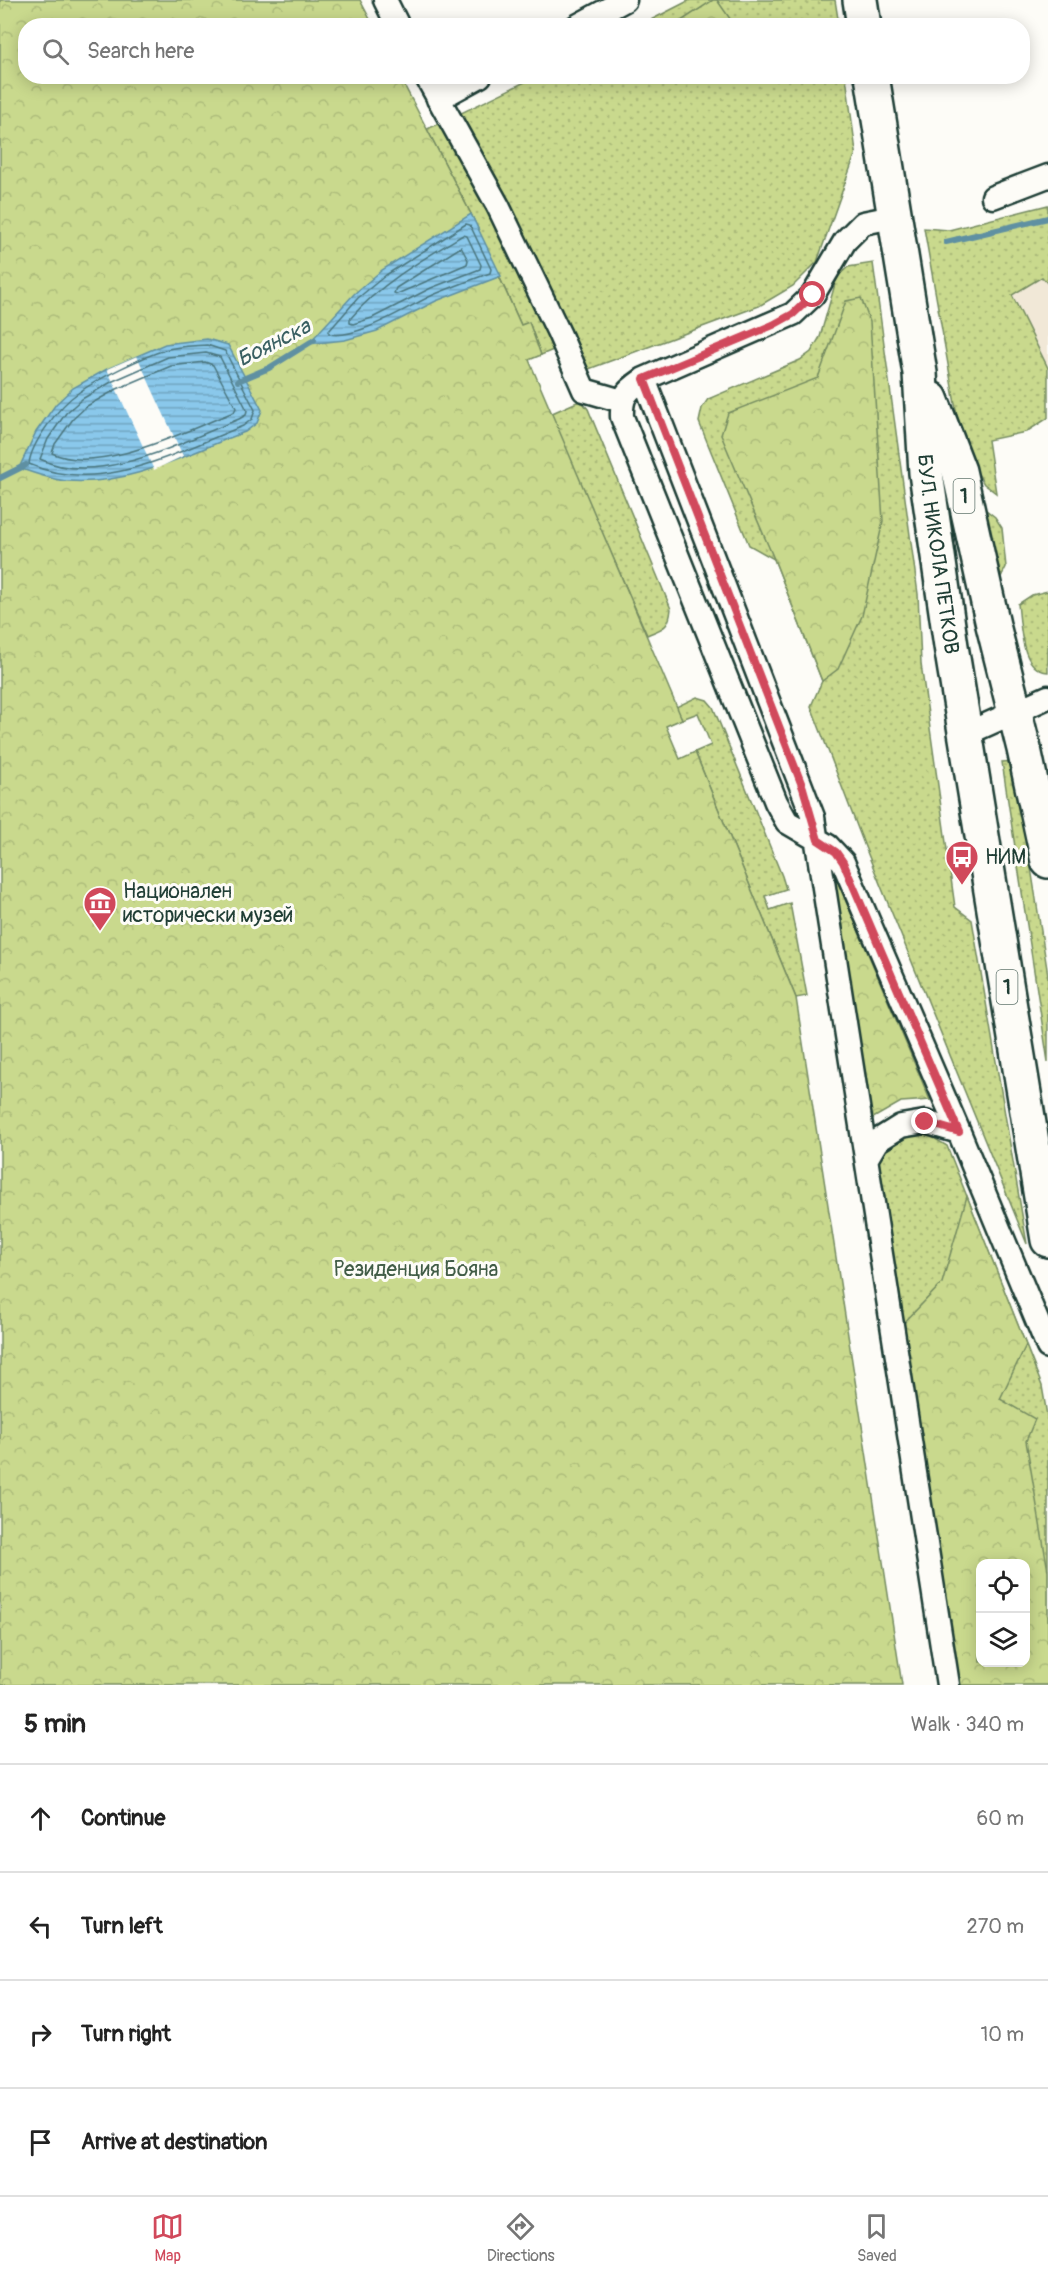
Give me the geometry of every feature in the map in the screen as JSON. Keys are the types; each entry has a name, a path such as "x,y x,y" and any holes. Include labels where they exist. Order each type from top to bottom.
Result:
{"highway":[{"path":"860,0 863,18"},
{"name":"БУЛ. НИКОЛА ПЕТКОВ","path":"873,84 920,372 926,473 966,734"},
{"name":"БУЛ. НИКОЛА ПЕТКОВ","path":"920,372 959,471 993,625 1016,710"},
{"name":"1","path":"1016,710 1048,861"},
{"name":"1","path":"966,734 1048,1240"}],"street":[{"path":"385,0 394,18"},
{"path":"591,18 621,1"},
{"path":"430,84 498,206 584,390 622,401"},
{"path":"438,99 465,84"},
{"path":"993,197 1048,176"},
{"path":"893,217 863,223 845,240 813,295 793,314 644,379 630,389 622,401 622,417 776,802 787,822 836,852 843,862 1048,1347"},
{"path":"644,379 803,788 818,840 948,1685"},
{"path":"679,560 686,566 698,568 705,562 709,547"},
{"path":"966,734 1048,696"},
{"path":"867,1158 877,1141 901,1126 925,1122 959,1132"}],"shaded area":[{"path":"1042,277 1048,284 1048,368 1012,295"}],"green space":[{"name":"Резиденция Бояна","path":"0,0 360,0 369,18 18,18 18,84 404,84 471,214 521,325 529,322 541,355 529,360 682,719 666,726 680,759 695,752 796,998 902,1685 0,1685"},
{"path":"690,0 835,0 838,18 655,18"},
{"path":"713,0 717,0 730,18 686,18"},
{"path":"521,84 847,84 856,152 817,262 793,286 759,306 586,370 457,115"},
{"path":"443,122 481,188 558,348 541,355 529,323 521,325 471,214 427,129"},
{"path":"1048,205 1048,284 1042,277 1012,295 1048,368 1048,418 1026,432 988,440 996,493 984,484 975,469 958,421 924,228 949,230"},
{"path":"873,263 918,594 921,664 955,907 972,920 1027,1244 865,847 811,706 822,681 774,559 749,545 699,422 702,408 708,399 800,360 811,352 820,337 837,277 848,267"},
{"path":"861,298 870,322 883,521 862,616 838,669 822,681 774,559 721,435 728,413 818,378 846,301"},
{"path":"577,402 583,403 588,409 671,609 667,624 647,635 550,414"},
{"path":"972,499 995,517 1002,528 1006,567 996,587"},
{"path":"1048,591 1048,672 1039,669 1027,655 1021,634 1018,604 1032,595"},
{"path":"697,697 707,700 713,707 782,876 786,889 765,896 770,910 790,903 807,996 796,998 695,752 711,745 698,713 682,719 676,707"},
{"path":"1014,761 1048,975 1048,1062 1002,762"},
{"path":"831,866 930,1100 901,1102 868,1121"},
{"path":"911,1132 929,1135 947,1146 1042,1386 1048,1421 1048,1685 954,1685 899,1328 877,1153"},
{"path":"967,1196 1026,1345 1000,1399 1035,1419 1026,1441 1048,1571 1048,1685 954,1685 899,1328 942,1283"}],"water":[{"path":"471,214 501,276 436,301 377,331 345,340 308,344 354,294 382,270"},
{"path":"207,339 228,345 262,410 257,423 245,432 159,466 114,478 68,481 19,468 36,432 56,404 73,388 107,369 165,344"}],"pier":[{"path":"137,356 183,456 154,470 107,369"}],"waterway":[{"name":"Боянска","path":"946,242 1048,218"},
{"name":"Боянска","path":"238,381 269,368 314,340"},
{"name":"Боянска","path":"0,478 26,465"}],"place":[{"name":"НИМ","path":"962,886"},
{"name":"Национален исторически музей","path":"100,932"}],"route":[{"path":"813,295 793,314 773,325 644,379 803,788 818,840 836,852 843,862 959,1132 925,1122"}]}
